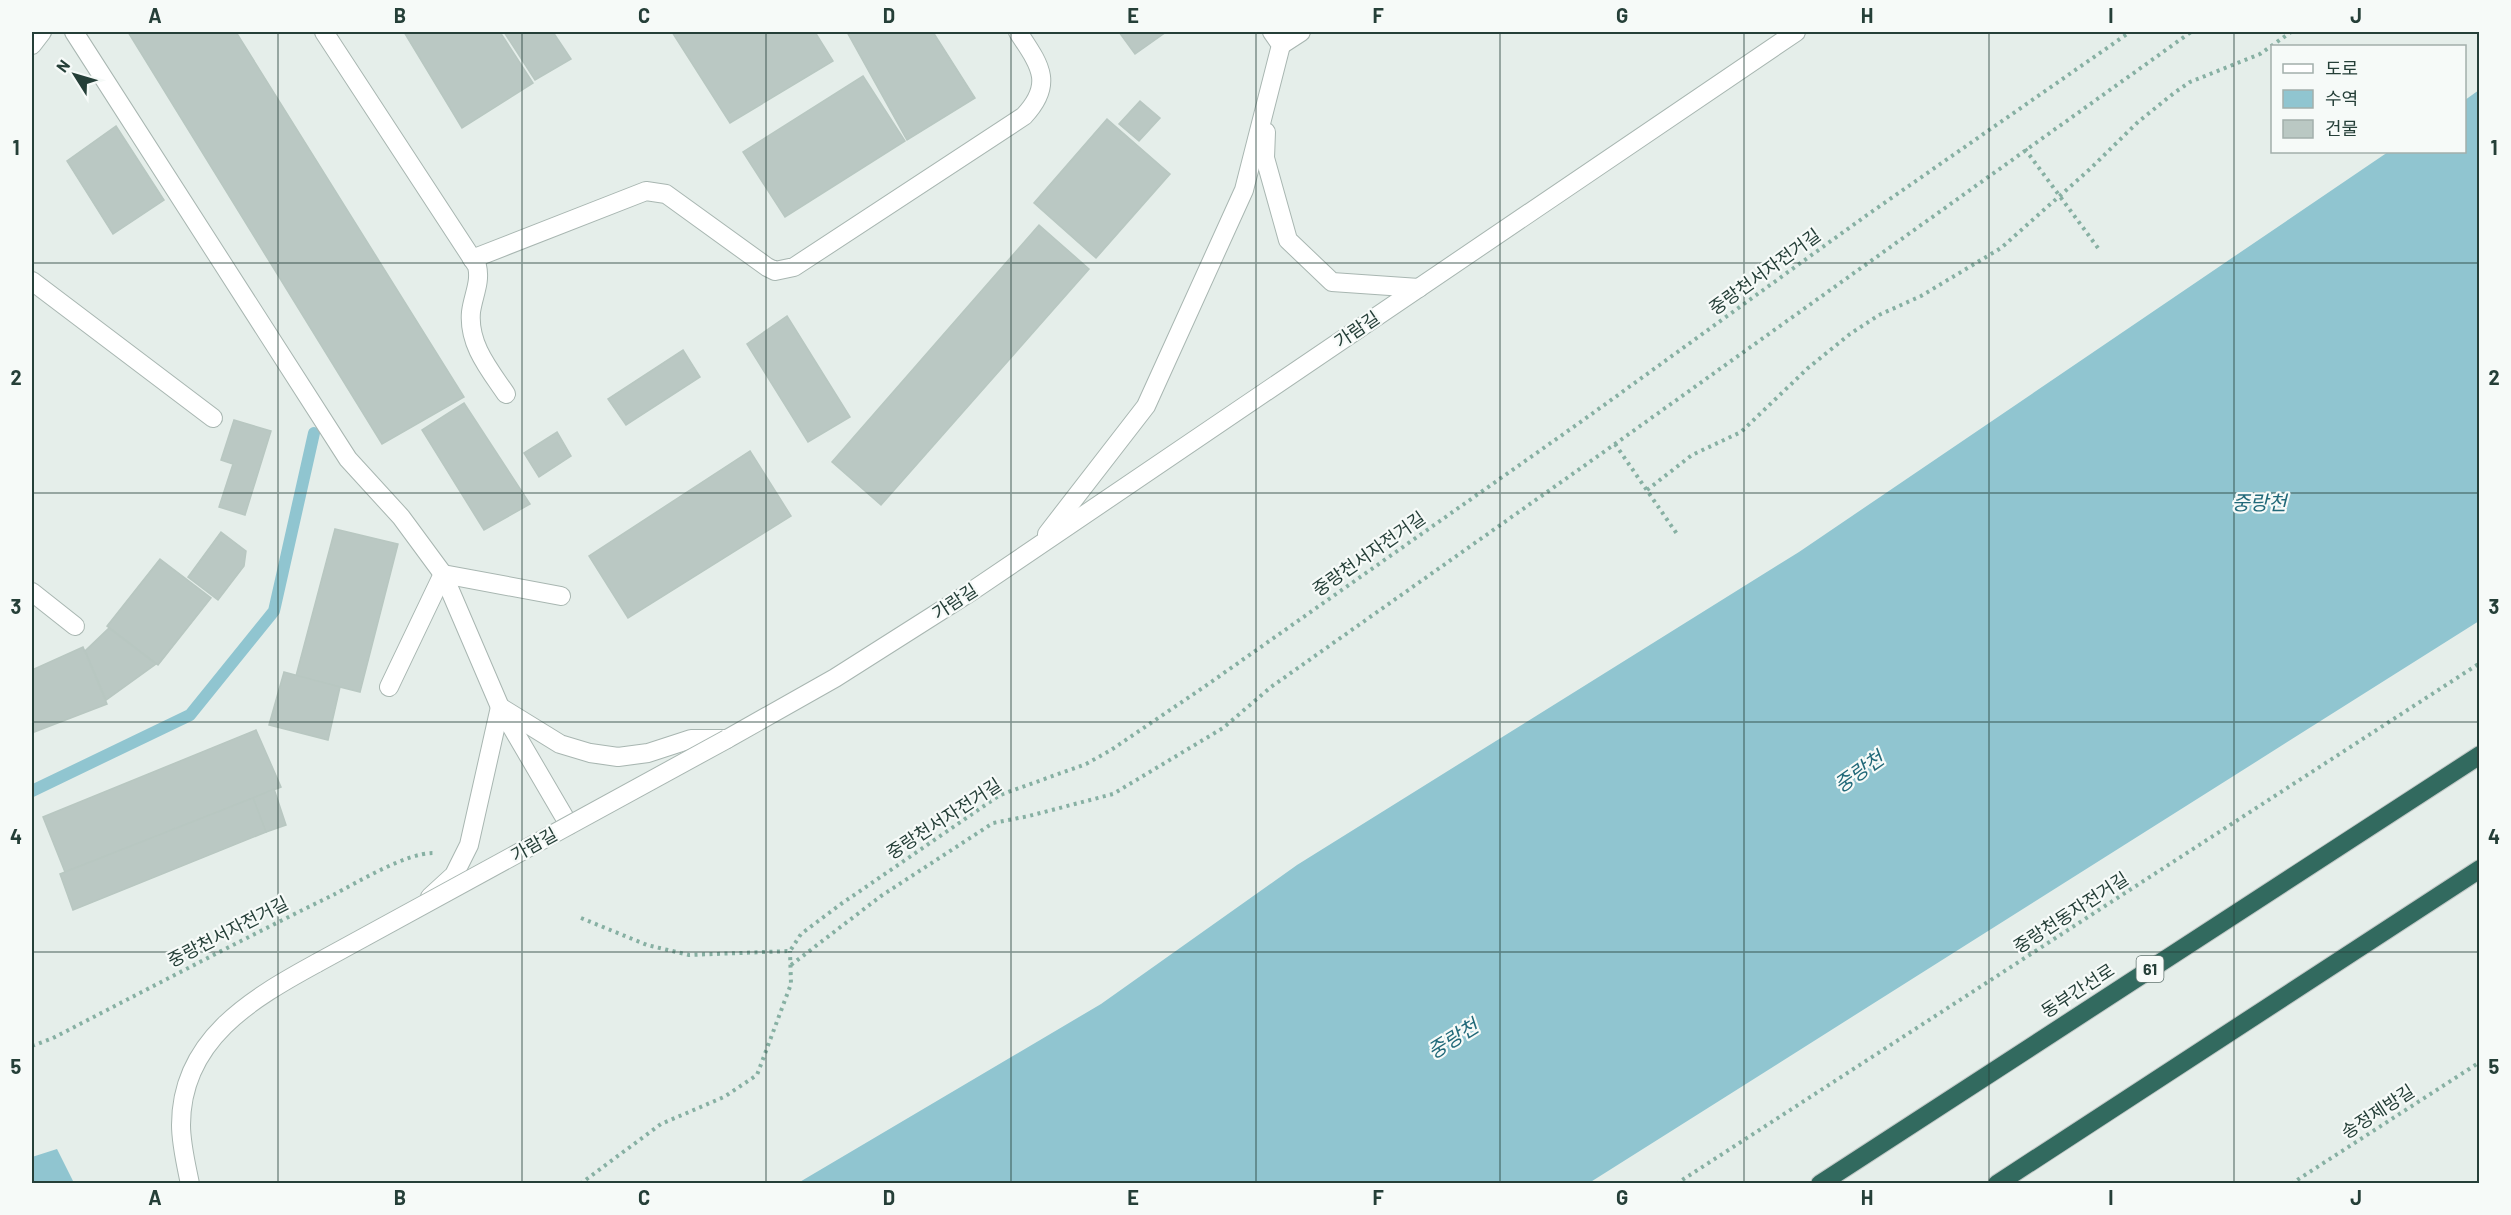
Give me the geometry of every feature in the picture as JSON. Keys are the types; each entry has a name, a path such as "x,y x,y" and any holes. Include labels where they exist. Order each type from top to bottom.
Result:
{"highway":[{"name":"동부간선로","path":"1820,1184 2480,755"},
{"path":"1997,1184 2480,869"}],"street":[{"path":"32,45 42,32"},
{"path":"74,32 348,459 401,517 443,574 500,707 569,825"},
{"path":"324,32 472,259 479,275 471,312 471,332 480,356 506,394"},
{"path":"472,259 646,191 658,191 666,194 767,267 775,271 794,267 1024,116 1040,96 1042,77 1041,68 1018,32"},
{"path":"1036,548 1146,406 1244,190 1268,92 1276,38 1301,32"},
{"name":"가람길","path":"190,1184 181,1126 183,1098 209,1041 230,1018 261,995 727,740 835,678 1036,548 1796,32"},
{"path":"1268,92 1265,158 1288,240 1332,282 1419,288"},
{"path":"32,281 213,418"},
{"path":"443,574 561,596"},
{"path":"389,687 443,574"},
{"path":"32,592 75,626"},
{"path":"500,707 560,744 590,753 618,757 648,753 692,739 727,740"},
{"path":"420,907 454,875 469,845 500,707"}],"path":[{"name":"중랑천서자전거길","path":"790,951 801,934 841,904 1000,795 1086,764 1112,750 1204,687 1582,421 1868,215 2130,32"},
{"path":"791,965 880,896 993,823 1113,794 1223,728 1271,687 2191,32"},
{"path":"2273,45 2292,32"},
{"path":"1647,490 1692,454 1741,432 1808,368 1850,334 1879,315 1921,296 2001,248 2091,169 2138,122 2174,93 2190,82 2260,54 2271,46"},
{"path":"2025,149 2098,248"},
{"path":"1615,444 1677,534"},
{"name":"중랑천동자전거길","path":"1676,1184 2480,663"},
{"name":"중랑천서자전거길","path":"32,1046 53,1038 239,941 367,878 423,853 440,855"},
{"path":"580,1184 661,1124 724,1097 757,1075 791,984 790,951 690,955 647,945 581,918"},
{"name":"송정제방길","path":"2291,1184 2480,1062"}],"water":[{"name":"중랑천","path":"2479,90 2479,621 1589,1183 798,1183 1101,1004 1297,865 1799,552 2387,153 2466,153 2466,99"},
{"path":"57,1149 74,1183 32,1183 32,1157"}],"building":[{"path":"128,32 236,32 464,397 382,444"},
{"path":"404,32 500,32 533,83 462,128"},
{"path":"504,32 553,32 571,59 535,80"},
{"path":"672,32 815,32 833,61 730,123"},
{"path":"847,32 933,32 975,98 907,140"},
{"path":"1119,32 1166,32 1135,54"},
{"path":"863,76 905,141 785,217 743,152"},
{"path":"1140,101 1160,118 1139,141 1119,124"},
{"path":"1107,119 1170,174 1096,258 1034,203"},
{"path":"116,126 164,200 113,234 67,161"},
{"path":"1039,225 1089,269 881,505 832,462"},
{"path":"787,316 850,417 808,442 747,344"},
{"path":"683,350 700,377 626,425 608,399"},
{"path":"464,403 530,504 484,530 422,430"},
{"path":"234,420 271,431 245,515 219,507 233,464 221,460"},
{"path":"557,432 571,456 539,477 524,453"},
{"path":"750,451 791,516 628,618 589,556"},
{"path":"335,529 398,544 360,692 296,676"},
{"path":"221,532 246,551 244,566 218,600 188,577"},
{"path":"160,559 211,598 158,665 107,626"},
{"path":"109,628 156,664 106,700 85,651"},
{"path":"83,647 107,704 32,733 32,670"},
{"path":"284,672 340,687 328,740 269,725"},
{"path":"256,730 281,787 65,872 43,817"},
{"path":"274,789 286,825 266,832 253,798"},
{"path":"253,798 266,832 73,910 60,874"}],"waterway":[{"path":"32,791 190,715 274,611 314,433"}]}
